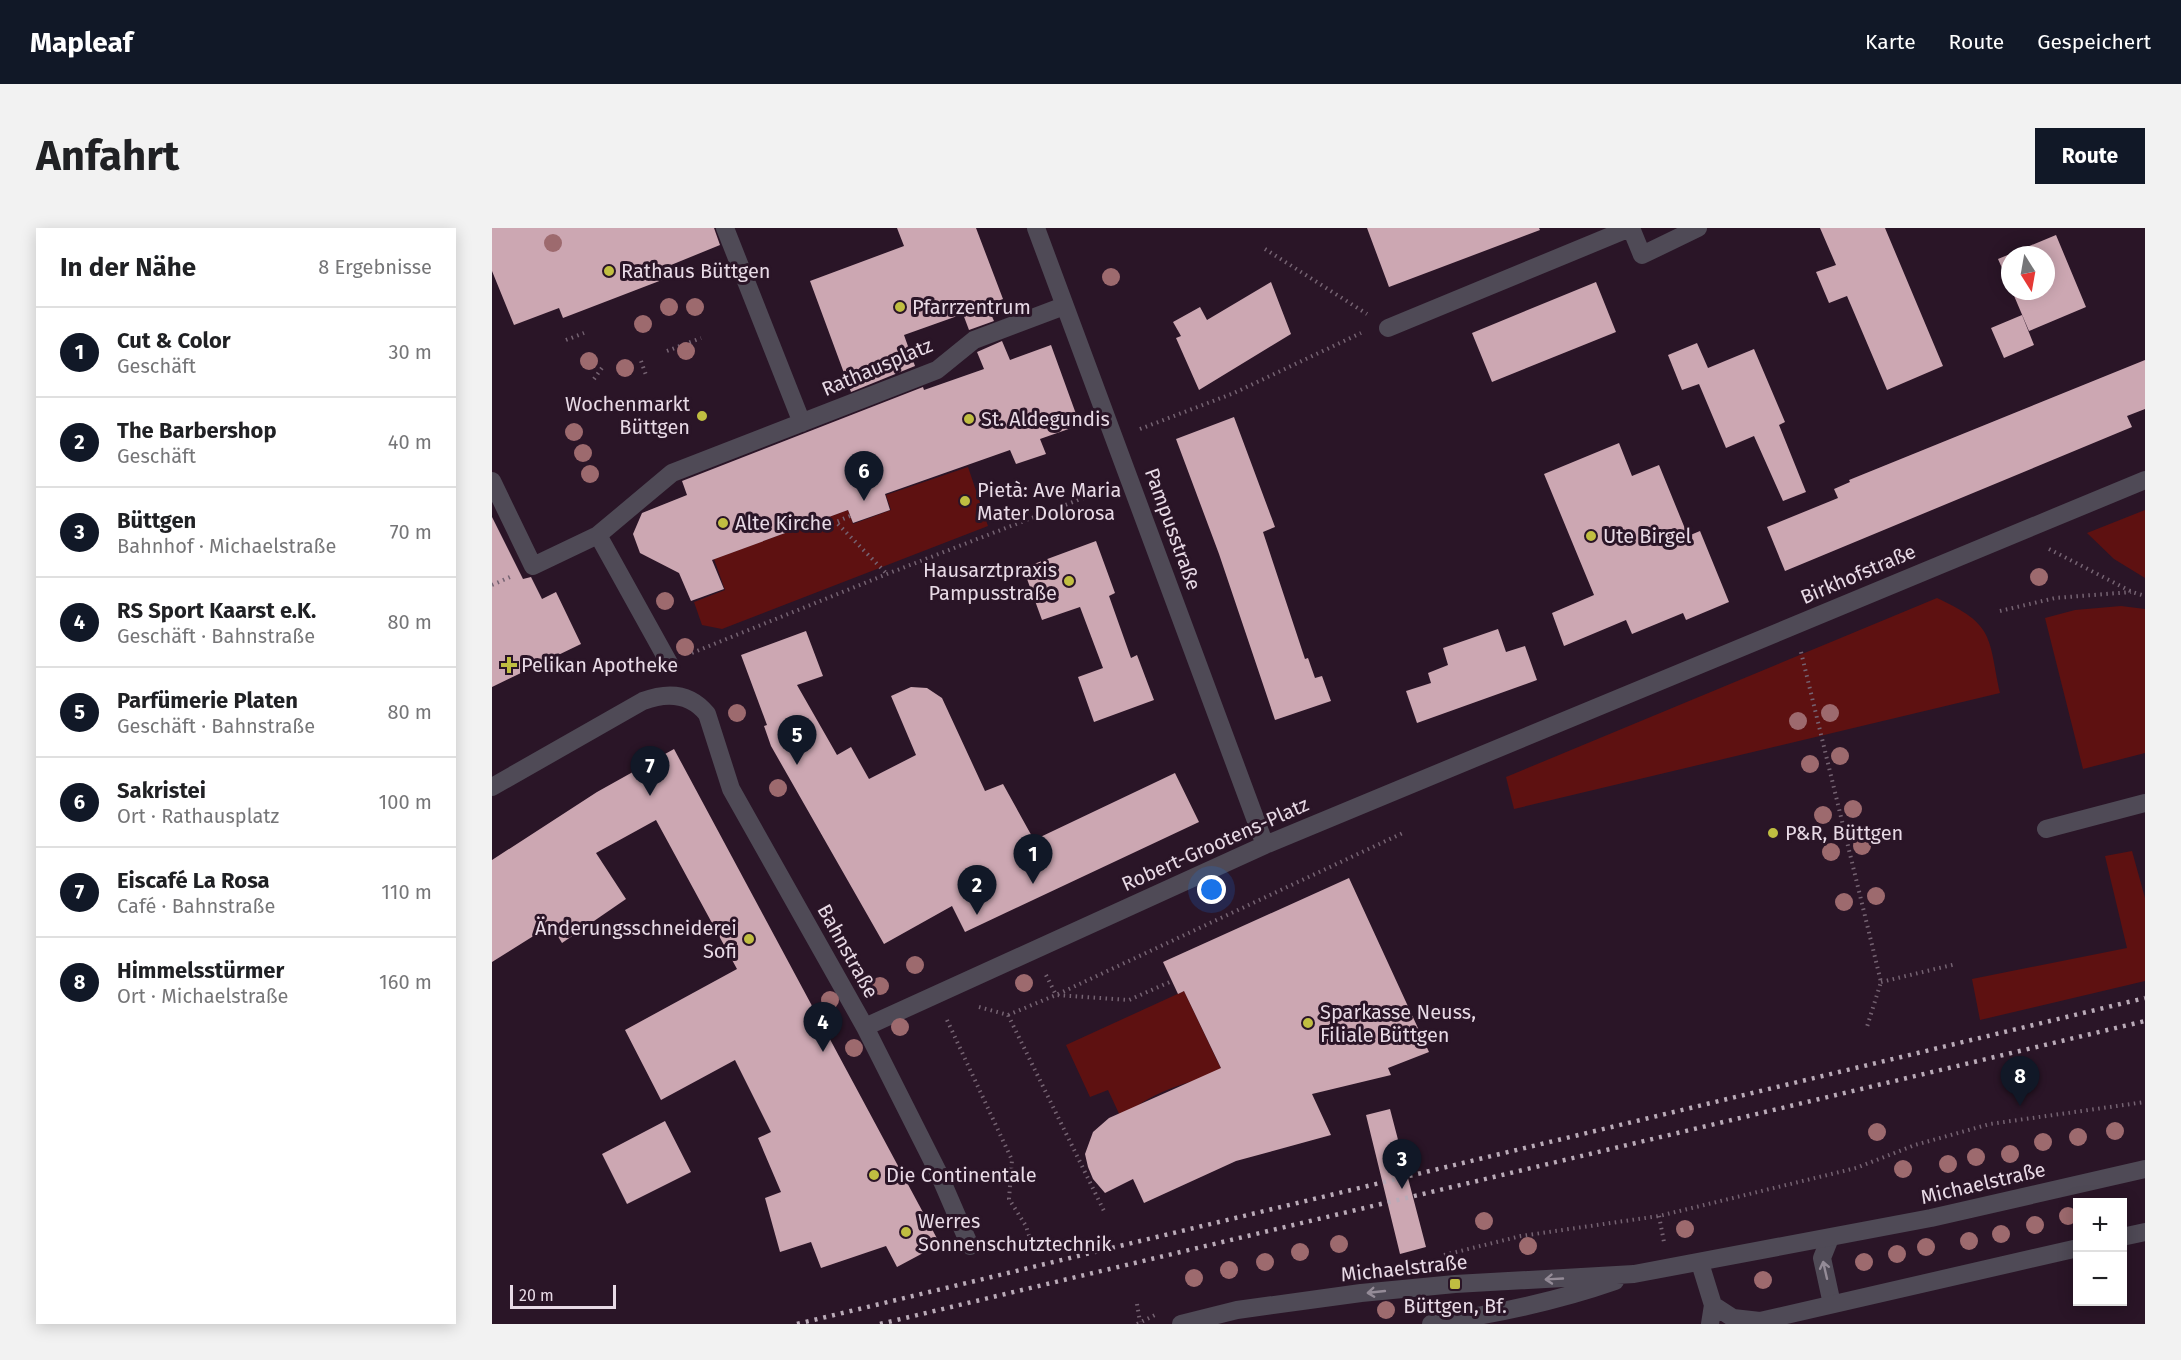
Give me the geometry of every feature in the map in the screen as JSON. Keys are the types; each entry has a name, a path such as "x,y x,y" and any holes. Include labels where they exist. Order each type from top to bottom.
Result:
{"street":[{"path":"725,228 802,423"},
{"name":"Pampusstraße","path":"1036,228 1265,845"},
{"path":"1388,328 1630,228 1642,255 1698,228"},
{"name":"Rathausplatz","path":"492,481 532,566 598,535 672,473 937,370 974,340 1064,306"},
{"name":"Birkhofstraße","path":"1588,711 2145,480"},
{"path":"598,535 669,663"},
{"name":"Bahnstraße","path":"492,787 643,701 661,694 675,695 699,704 708,714 731,789 865,1027 938,1172 970,1246"},
{"name":"Robert-Grootens-Platz","path":"865,1027 1265,845 1588,711"},
{"path":"2046,829 2145,803"},
{"name":"Michaelstraße","path":"1181,1324 1237,1310 1361,1293 1455,1284 1634,1274 1931,1218 2145,1169"},
{"path":"2127,1237 2145,1232"},
{"path":"1830,1238 1822,1258 1832,1304"},
{"path":"1713,1305 1733,1318 1760,1321 2073,1249"},
{"path":"1700,1263 1713,1305 1710,1324"},
{"name":"Michaelstraße","path":"1431,1324 1506,1312 1569,1297 1634,1274"}],"path":[{"path":"1265,249 1388,328"},
{"path":"1115,438 1234,393 1370,329 1388,328"},
{"path":"566,340 584,333"},
{"path":"667,351 701,338"},
{"path":"641,361 646,375"},
{"path":"594,379 604,365"},
{"path":"669,663 887,574 1131,480"},
{"path":"850,516 836,522 887,574"},
{"path":"2018,532 2132,592 2145,596"},
{"path":"2000,611 2055,598 2132,592"},
{"path":"1793,626 1807,670 1881,982 1866,1030"},
{"path":"935,994 1008,1015 1056,995 1405,832"},
{"path":"1034,950 1056,995"},
{"path":"1881,982 1956,964"},
{"path":"1056,995 1129,1000 1172,981"},
{"path":"935,994 1012,1160 1008,1199 1026,1226 1030,1242"},
{"path":"1008,1015 1105,1213"},
{"path":"1659,1216 1856,1168 1915,1145 1990,1124 2145,1102"},
{"path":"1914,1139 1915,1145"},
{"path":"1137,1304 1140,1322"}],"shaded area":[{"path":"968,467 988,526 722,629 702,625 694,602 725,590 714,559 848,510 853,524 891,510 886,495"},
{"path":"2145,510 2145,578 2114,559 2087,533"},
{"path":"1937,598 1970,616 1986,634 2000,693 1514,809 1506,777"},
{"path":"2121,606 2145,609 2145,753 2083,769 2045,618 2075,610"},
{"path":"2132,851 2145,898 2145,981 1980,1020 1972,979 2127,948 2105,856"},
{"path":"1184,991 1224,1075 1169,1089 1142,1103 1122,1120 1108,1090 1090,1097 1066,1045"}],"building":[{"path":"492,228 714,228 720,245 671,265 675,275 563,318 559,308 514,325 492,271"},
{"name":"Pfarrzentrum","path":"897,228 976,228 1003,299 987,305 994,321 969,330 963,314 904,335 915,366 851,392 810,281 904,246"},
{"path":"1367,228 1539,228 1540,230 1389,287"},
{"path":"1820,228 1885,228 1943,366 1887,390 1847,296 1829,303 1816,272 1836,265"},
{"path":"2056,235 2086,307 2029,331 2016,300 2055,300 2055,246 2029,246"},
{"path":"1271,282 1291,334 1199,390 1176,338 1181,336 1173,322 1200,307 1207,320"},
{"path":"1596,282 1616,332 1492,382 1472,333"},
{"path":"2022,315 2034,345 2004,358 1991,328"},
{"path":"1002,341 1010,360 1051,345 1080,425 1040,439 1046,454 1016,464 1010,450 885,494 890,510 853,523 848,510 712,560 724,589 691,601 679,573 640,553 633,534 642,513 687,495 682,481 923,387 924,390 984,369 977,352"},
{"path":"1697,343 1708,368 1754,349 1785,422 1779,425 1806,492 1783,501 1754,436 1726,448 1699,384 1682,390 1668,355"},
{"path":"2145,360 2145,409 2127,416 2132,427 1785,571 1767,527 1838,498 1834,489 1850,482 1849,480"},
{"path":"1234,417 1275,527 1263,532 1305,659 1308,658 1315,678 1322,676 1331,701 1275,720 1219,554 1176,439"},
{"path":"1619,443 1632,476 1659,465 1688,536 1700,531 1729,602 1686,620 1683,613 1632,634 1626,620 1564,646 1552,613 1594,595 1544,474"},
{"path":"492,517 523,579 531,577 542,599 556,592 581,644 492,687"},
{"path":"1096,541 1115,593 1109,596 1131,658 1137,655 1154,700 1094,722 1078,677 1103,668 1080,607 1042,620 1023,568"},
{"path":"1498,629 1506,652 1525,646 1537,680 1417,723 1406,691 1431,683 1428,673 1448,665 1443,648"},
{"path":"806,631 823,676 797,685 837,755 851,747 869,779 916,755 891,696 911,687 927,688 942,698 985,791 1003,784 1034,840 1175,773 1199,822 965,932 952,906 884,944 771,746 764,726 767,725 741,655"},
{"path":"674,749 940,1244 897,1267 886,1246 821,1268 811,1242 780,1252 765,1198 781,1192 758,1138 771,1132 735,1060 661,1100 625,1030 737,969 656,820 596,853 626,899 562,943 551,925 492,962 492,860 597,792"},
{"name":"Sparkasse Neuss, Filiale Büttgen","path":"1349,878 1429,1052 1388,1068 1391,1075 1312,1094 1331,1135 1236,1161 1144,1203 1133,1179 1105,1193 1093,1179 1085,1154 1093,1132 1109,1118 1221,1068 1184,991 1178,994 1163,962"},
{"path":"1390,1109 1426,1247 1400,1254 1366,1115"},
{"path":"665,1121 691,1172 627,1204 602,1154"}],"railway":[{"path":"797,1324 2145,998"},
{"path":"880,1324 2145,1021"}],"place":[{"name":"Rathaus Büttgen","path":"609,271"},
{"name":"Pfarrzentrum","path":"900,307"},
{"name":"Wochenmarkt Büttgen","path":"702,416"},
{"name":"St. Aldegundis","path":"969,419"},
{"name":"Sakristei","path":"864,501"},
{"name":"Pietà: Ave Maria Mater Dolorosa","path":"965,501"},
{"name":"Alte Kirche","path":"723,523"},
{"name":"Ute Birgel","path":"1591,536"},
{"name":"Hausarztpraxis Pampusstraße","path":"1069,581"},
{"name":"Pelikan Apotheke","path":"509,665"},
{"name":"Parfümerie Platen","path":"797,765"},
{"name":"Eiscafé La Rosa","path":"650,796"},
{"name":"P&R, Büttgen","path":"1773,833"},
{"name":"Cut & Color","path":"1033,884"},
{"name":"The Barbershop","path":"977,915"},
{"name":"Änderungsschneiderei Sofi","path":"749,939"},
{"name":"Sparkasse Neuss, Filiale Büttgen","path":"1308,1023"},
{"name":"RS Sport Kaarst e.K.","path":"823,1052"},
{"name":"Himmelsstürmer","path":"2020,1106"},
{"name":"Die Continentale","path":"874,1175"},
{"name":"Büttgen","path":"1402,1189"},
{"name":"Werres Sonnenschutztechnik","path":"906,1232"},
{"name":"Büttgen, Bf.","path":"1455,1284"}]}
